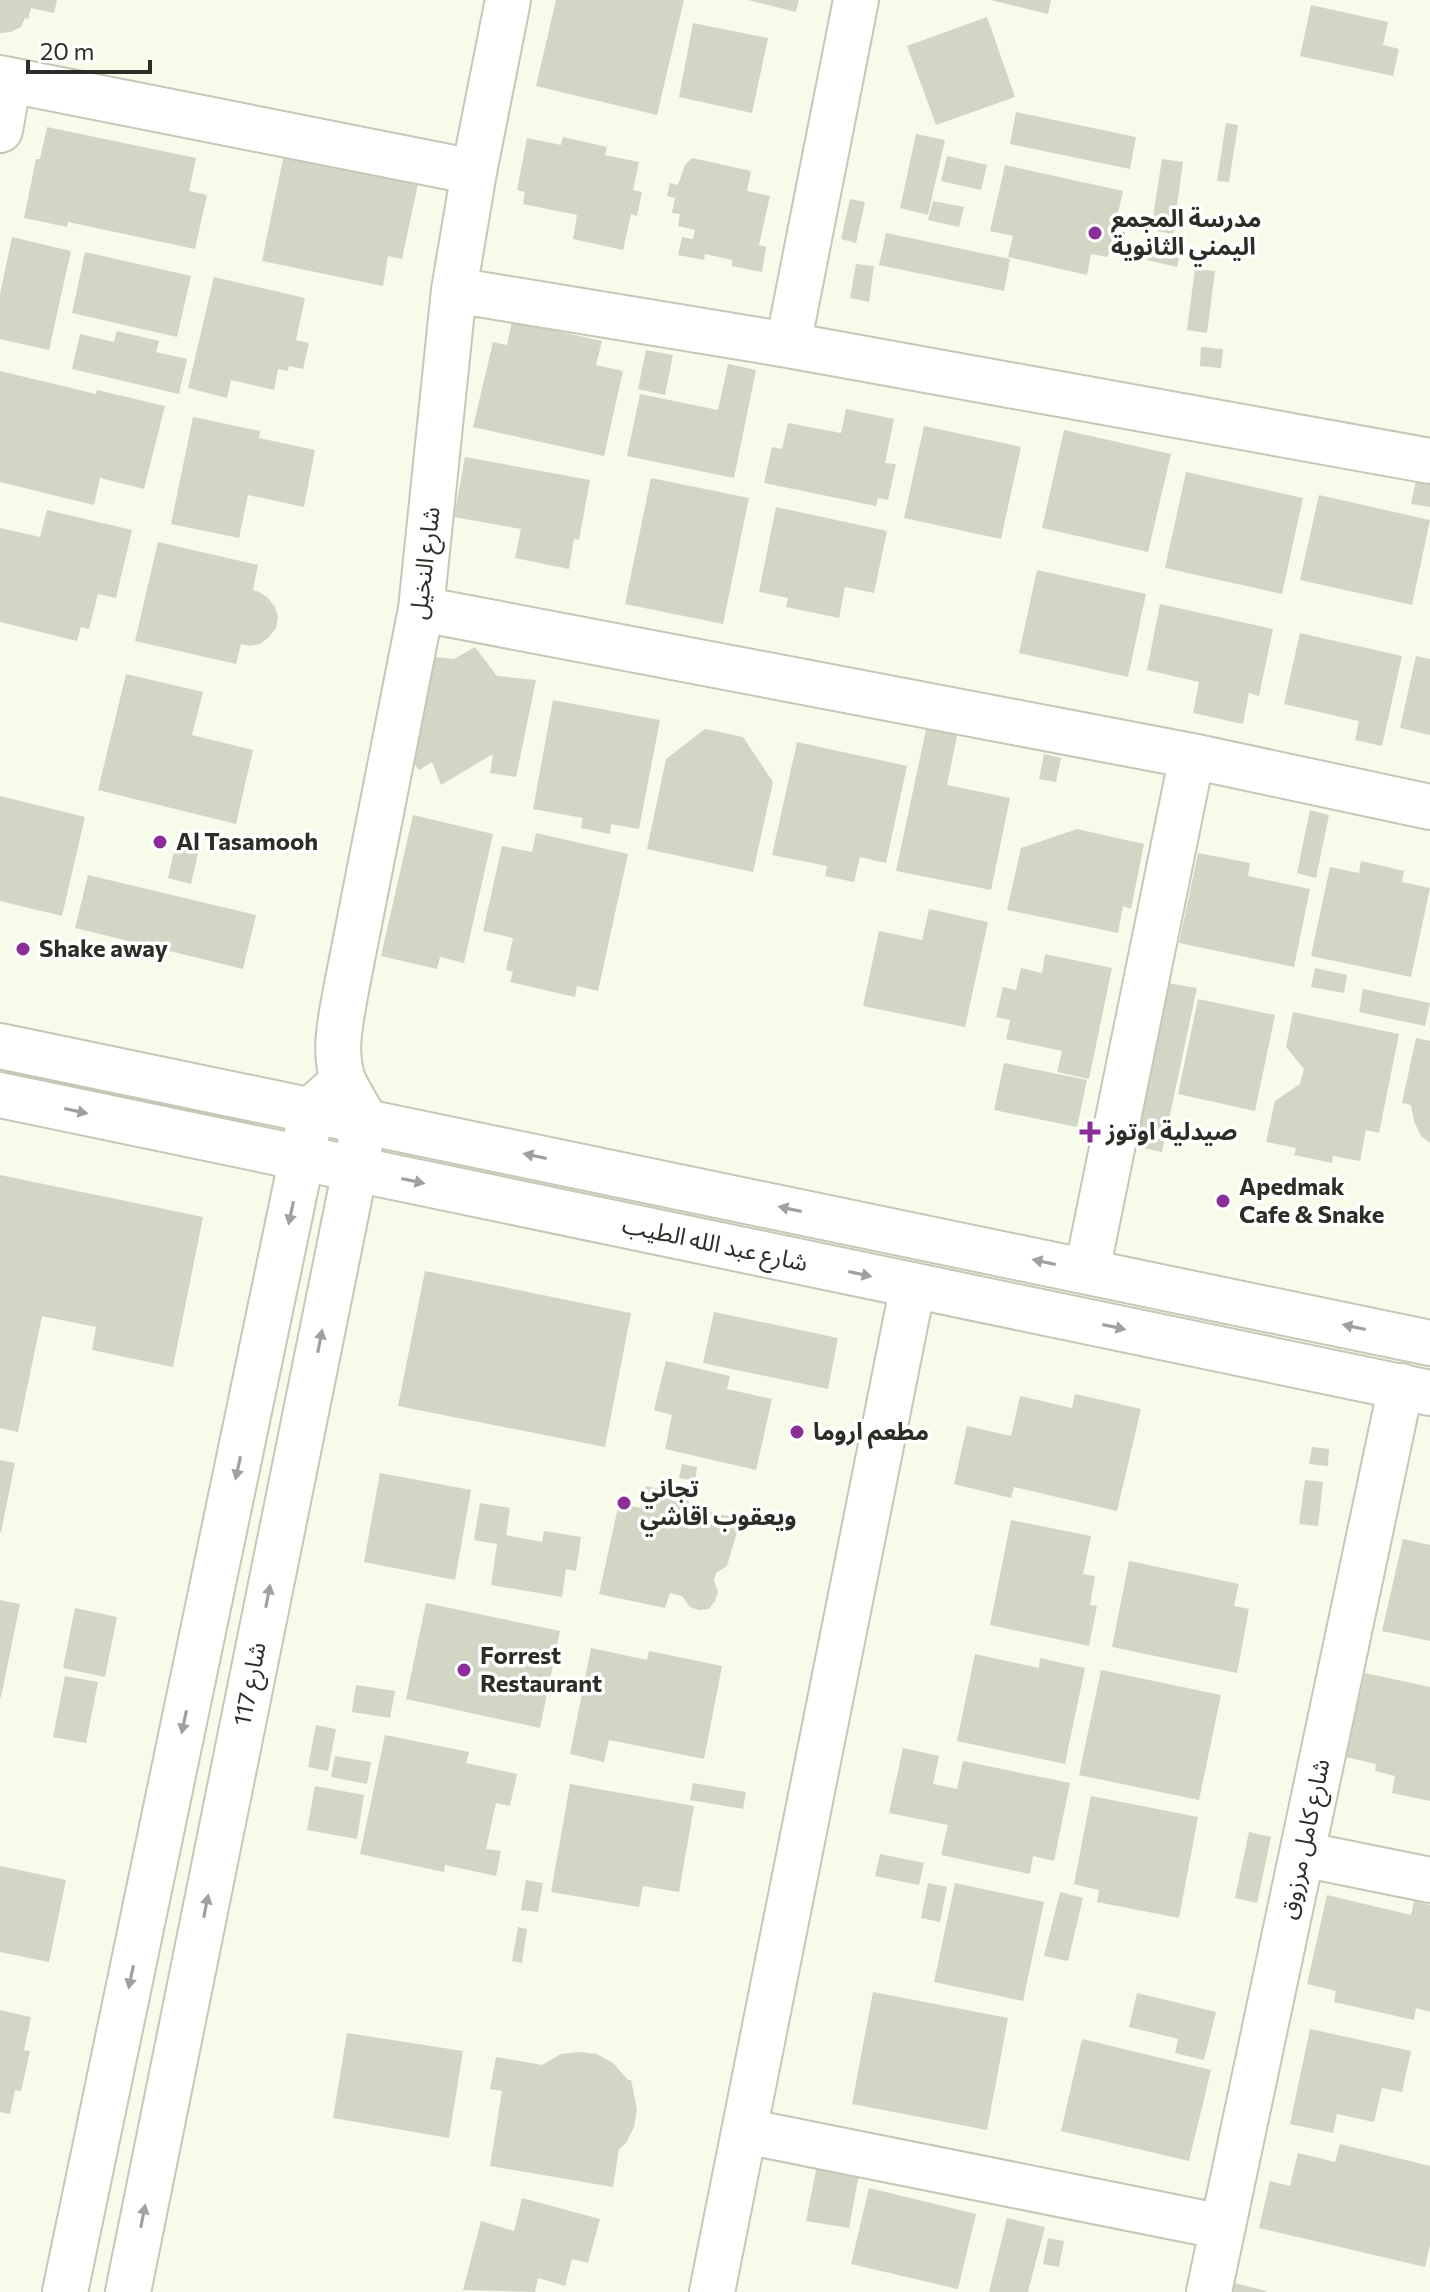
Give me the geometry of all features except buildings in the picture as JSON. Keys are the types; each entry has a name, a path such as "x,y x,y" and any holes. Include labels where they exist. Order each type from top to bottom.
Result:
{"street":[{"name":"شارع النخيل","path":"328,1095 339,1062 338,1044 344,1002 421,609 454,290 508,0"},
{"path":"788,345 856,0"},
{"path":"0,130 5,79 474,172"},
{"path":"454,290 788,345 1430,461"},
{"path":"421,609 1192,756 1430,807"},
{"path":"1087,1271 1192,756"},
{"name":"شارع عبد الله الطيب","path":"0,1046 328,1095 365,1120 1430,1343"},
{"name":"شارع عبد الله الطيب","path":"0,1095 1415,1390"},
{"path":"65,2292 303,1158 328,1095"},
{"name":"شارع 117","path":"128,2292 365,1120"},
{"path":"712,2292 913,1285"},
{"name":"شارع كامل مرزوق","path":"1209,2292 1302,1854 1415,1390"},
{"path":"1302,1854 1430,1880"},
{"path":"745,2131 1223,2227"}],"place":[{"name":"مدرسة المجمع اليمني الثانوية","path":"1095,233"},
{"name":"Al Tasamooh","path":"160,842"},
{"name":"Shake away","path":"23,949"},
{"name":"صيدلية اوتوز","path":"1090,1132"},
{"name":"Apedmak Cafe & Snake","path":"1223,1201"},
{"name":"مطعم اروما","path":"797,1432"},
{"name":"تجاني ويعقوب اقاشي","path":"624,1503"},
{"name":"Forrest Restaurant","path":"464,1670"}]}
